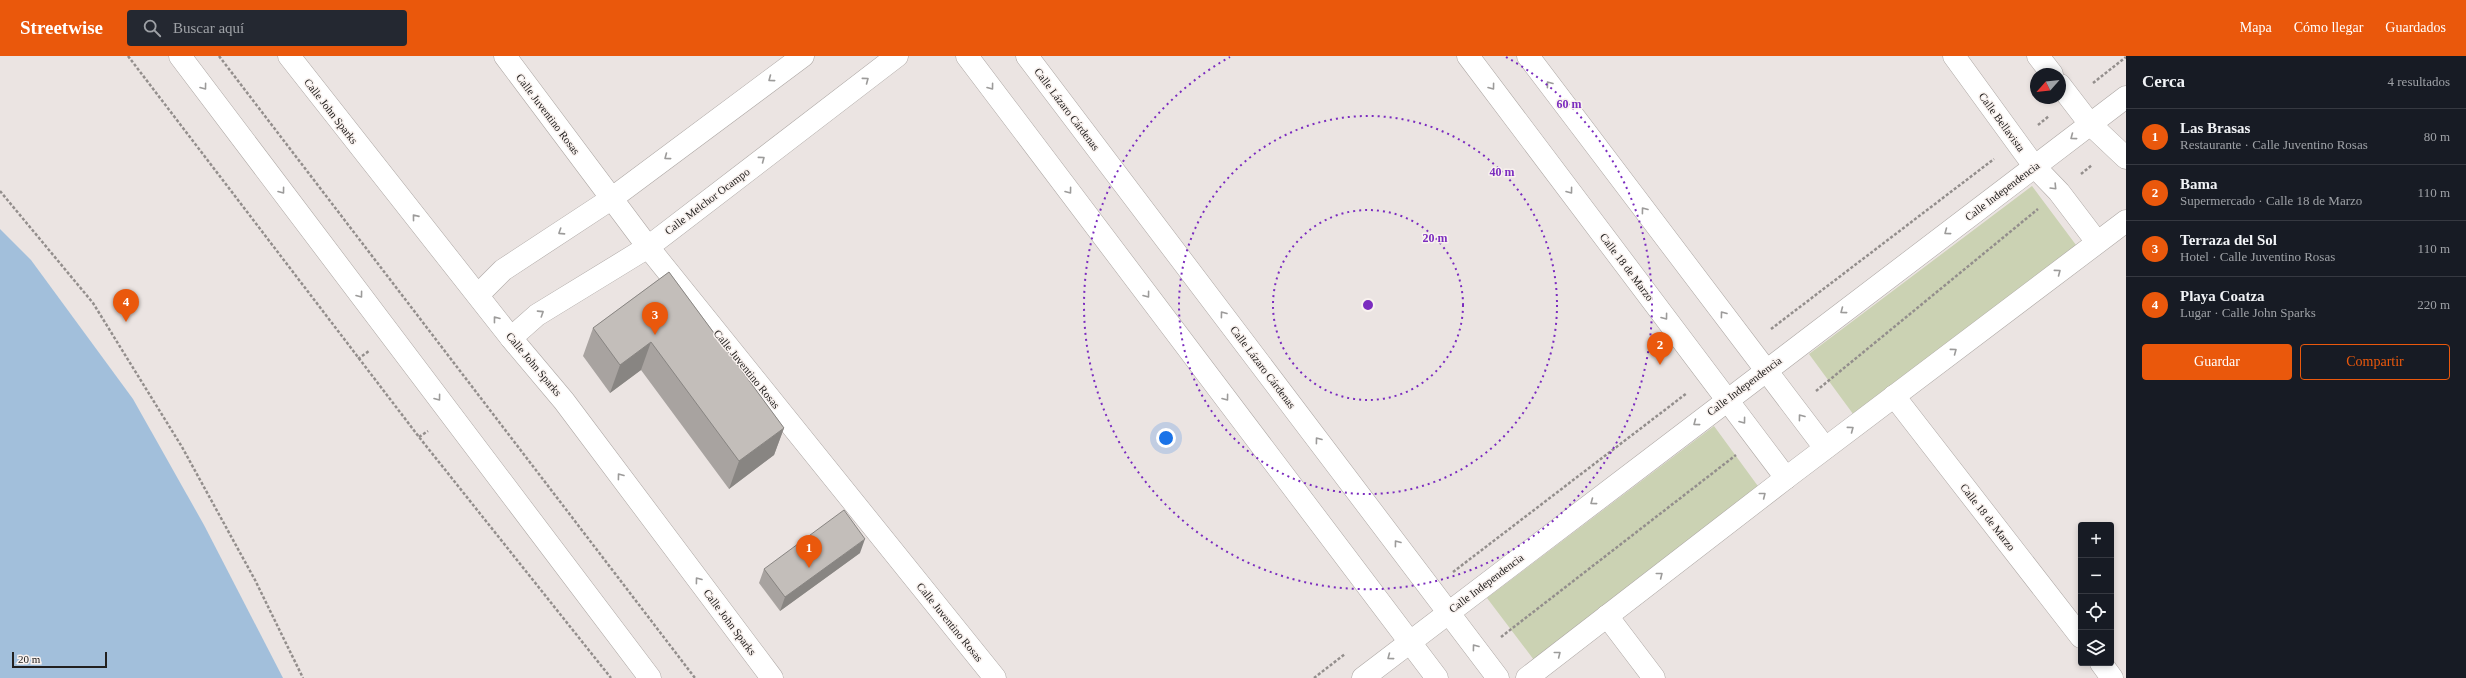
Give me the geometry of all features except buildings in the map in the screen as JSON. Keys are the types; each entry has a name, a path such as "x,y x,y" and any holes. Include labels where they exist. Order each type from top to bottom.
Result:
{"street":[{"path":"180,56 650,678"},
{"name":"Calle John Sparks","path":"288,56 511,338 564,401 772,678"},
{"name":"Calle Juventino Rosas","path":"505,56 611,199 994,678"},
{"path":"478,295 503,270 611,199 803,56"},
{"name":"Calle Melchor Ocampo","path":"511,338 537,315 648,246 897,56"},
{"path":"967,56 1437,678"},
{"name":"Calle Lázaro Cárdenas","path":"1027,56 1498,678"},
{"name":"Calle 18 de Marzo","path":"1468,56 1786,478"},
{"path":"1528,56 1824,448"},
{"name":"Calle Bellavista","path":"1954,56 2034,166 2059,192 2098,242"},
{"path":"2038,56 2047,68"},
{"path":"2066,93 2090,124 2126,158"},
{"name":"Calle Independencia","path":"1363,678 1765,370 2126,97"},
{"path":"1527,678 1824,448 2126,221"},
{"name":"Calle 18 de Marzo","path":"1894,396 2078,634"},
{"path":"1607,616 1654,678"},
{"path":"2103,666 2112,678"}],"path":[{"path":"128,56 419,437 611,678"},
{"path":"219,56 694,678"},
{"path":"0,192 94,303 182,447 255,580 303,678"}],"green space":[{"path":"2032,186 2079,249 1856,418 1809,354"},
{"path":"1714,426 1763,493 1537,664 1487,598"}],"water":[{"path":"0,229 31,260 133,399 204,525 283,678 0,678"}],"place":[{"name":"Playa Coatza","path":"126,322"},
{"name":"Terraza del Sol","path":"655,335"},
{"name":"Bama","path":"1660,365"},
{"name":"Las Brasas","path":"809,568"}]}
